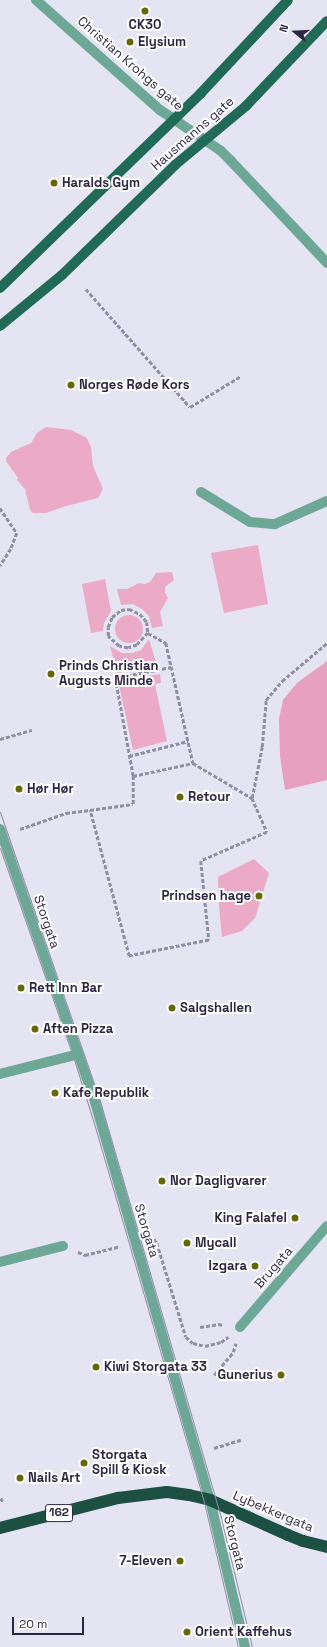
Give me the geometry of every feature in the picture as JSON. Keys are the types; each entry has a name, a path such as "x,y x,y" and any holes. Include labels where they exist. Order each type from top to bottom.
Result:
{"highway":[{"name":"162","path":"0,1528 118,1498 151,1493 189,1494 210,1500"},
{"name":"Lybekkergata","path":"210,1500 298,1540 327,1547"}],"main road":[{"name":"Hausmanns gate","path":"0,288 174,120 288,0"},
{"name":"Hausmanns gate","path":"0,326 62,275 175,165 246,106 327,21"}],"street":[{"name":"Christian Krohgs gate","path":"36,0 94,50 144,97 231,160 327,263"},
{"path":"201,492 250,522 275,524 327,501"},
{"name":"Storgata","path":"0,829 79,1054 110,1154 210,1500 245,1647"},
{"path":"0,1074 79,1054"},
{"name":"Brugata","path":"240,1327 327,1226"},
{"path":"0,1262 63,1246"}],"path":[{"path":"86,289 190,407 241,376"},
{"path":"0,508 17,533 11,549 0,566"},
{"path":"129,609 140,614 147,622 148,633 137,645 128,648 119,646 108,636 108,626 112,617 120,610 129,609"},
{"path":"148,633 166,643 194,763"},
{"path":"90,810 129,956 209,940 201,861 267,832 252,798 262,747 266,700 282,681 327,643"},
{"path":"20,829 66,813 133,804 133,776 115,678 171,667"},
{"path":"0,739 32,730"},
{"path":"129,756 188,741"},
{"path":"133,776 194,763 252,798"},
{"path":"150,1238 157,1243 183,1330 190,1341 201,1346 212,1345 221,1342 240,1327"},
{"path":"85,1255 124,1245"},
{"path":"200,1327 218,1324 240,1327"},
{"path":"214,1375 234,1352 240,1327"},
{"path":"214,1448 241,1440"},
{"path":"1,1498 3,1502"}],"shaded area":[{"path":"46,427 71,430 87,438 91,447 93,466 103,489 98,498 46,513 33,513 30,510 25,489 17,480 18,478 6,461 6,458 11,452 31,443 37,433"},
{"path":"258,545 268,604 224,613 211,553"},
{"path":"172,572 174,580 165,587 165,593 168,598 160,612 163,626 152,628 149,616 142,609 133,604 121,605 117,589 127,589 139,583 145,584 151,581 156,573"},
{"path":"105,579 111,611 104,623 103,631 91,633 82,584"},
{"path":"129,615 139,619 143,629 139,639 129,643 119,639 115,629 119,619"},
{"path":"149,639 156,663 154,666 117,673 110,646 122,653 132,653 141,650"},
{"path":"327,661 327,780 285,790 280,756 279,719 283,700 297,683"},
{"path":"160,674 161,683 155,684 167,741 133,750 119,685 123,680"},
{"path":"254,859 269,873 255,918 242,931 222,937 218,877"}],"pier":[{"path":"300,0 327,0 327,23 301,2"}],"tram line":[{"path":"0,812 100,1101 222,1522 252,1647"},
{"path":"0,848 73,1056 96,1130 203,1498 238,1647"}],"place":[{"name":"CK30","path":"145,11"},
{"name":"Elysium","path":"130,42"},
{"name":"Haralds Gym","path":"54,183"},
{"name":"Norges Røde Kors","path":"71,385"},
{"name":"Prinds Christian Augusts Minde","path":"51,674"},
{"name":"Hør Hør","path":"19,789"},
{"name":"Retour","path":"180,797"},
{"name":"Prindsen hage","path":"259,896"},
{"name":"Rett Inn Bar","path":"21,988"},
{"name":"Salgshallen","path":"172,1008"},
{"name":"Aften Pizza","path":"35,1029"},
{"name":"Kafe Republik","path":"55,1093"},
{"name":"Nor Dagligvarer","path":"162,1181"},
{"name":"King Falafel","path":"295,1218"},
{"name":"Mycall","path":"187,1243"},
{"name":"Izgara","path":"255,1266"},
{"name":"Kiwi Storgata 33","path":"96,1367"},
{"name":"Gunerius","path":"281,1375"},
{"name":"Storgata Spill & Kiosk","path":"84,1463"},
{"name":"Nails Art","path":"20,1478"},
{"name":"7-Eleven","path":"180,1561"},
{"name":"Orient Kaffehus","path":"187,1632"}]}
